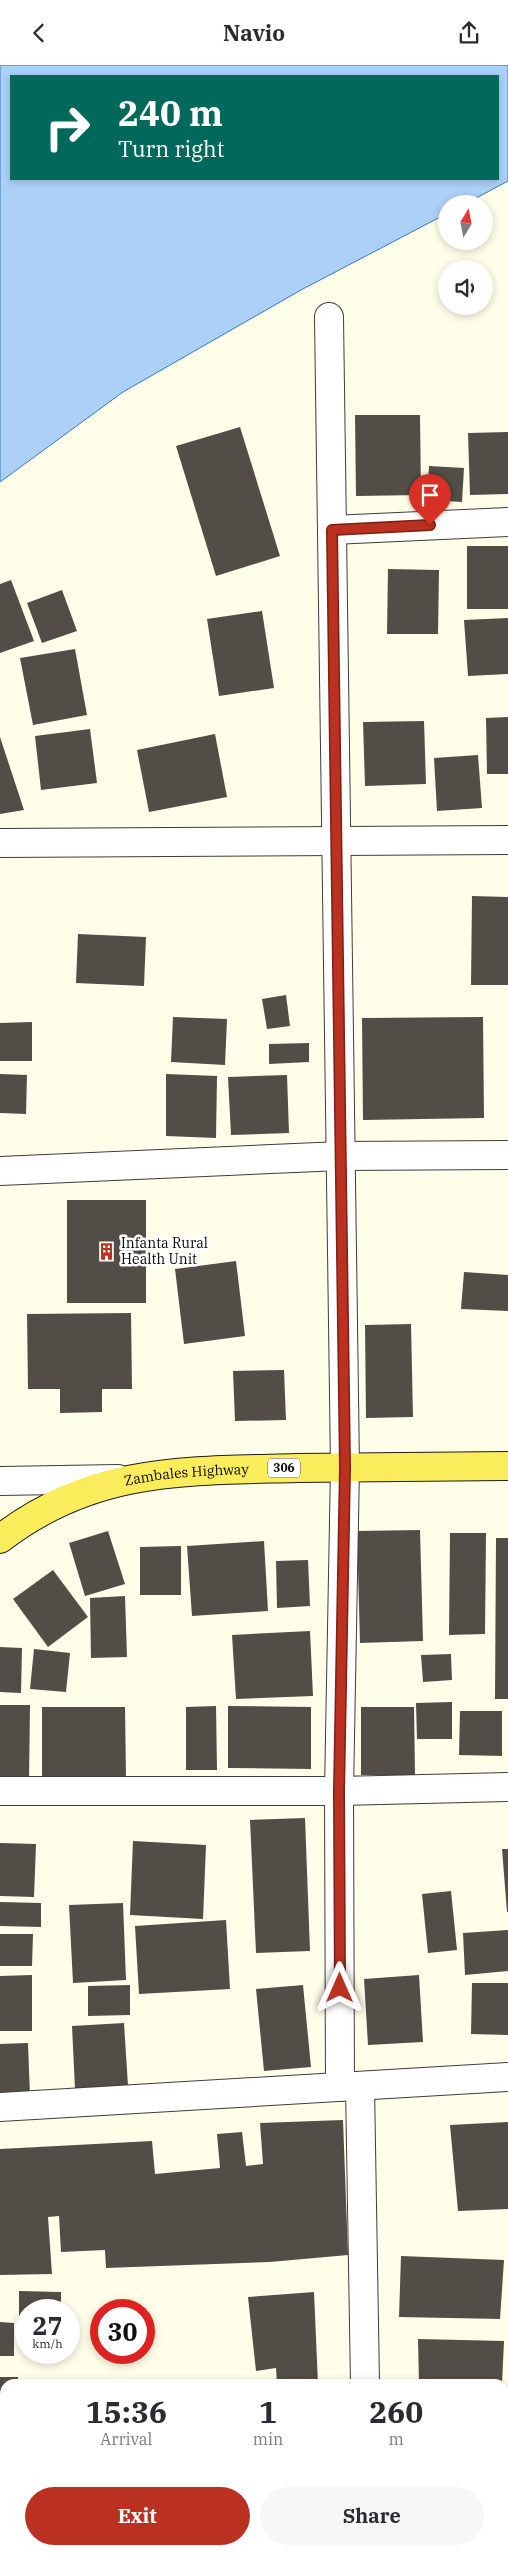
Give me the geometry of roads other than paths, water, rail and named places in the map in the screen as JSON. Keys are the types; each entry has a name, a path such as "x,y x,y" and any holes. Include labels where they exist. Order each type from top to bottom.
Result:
{"main road":[{"name":"Zambales Highway","path":"0,1539 19,1524 63,1499 128,1479 170,1472 345,1467 508,1466"}],"street":[{"path":"329,317 345,1467 339,1791 350,2086 365,2379"},
{"path":"332,530 508,521"},
{"path":"0,843 508,840"},
{"path":"0,1171 341,1156 508,1155"},
{"path":"0,1481 128,1479"},
{"path":"0,1791 339,1791 508,1787"},
{"path":"0,2107 508,2077"}],"water":[{"path":"0,65 508,65 508,181 482,195 438,195 438,218 301,290 123,392 0,482"}],"place":[{"name":"Infanta Rural Health Unit","path":"107,1251"}]}
